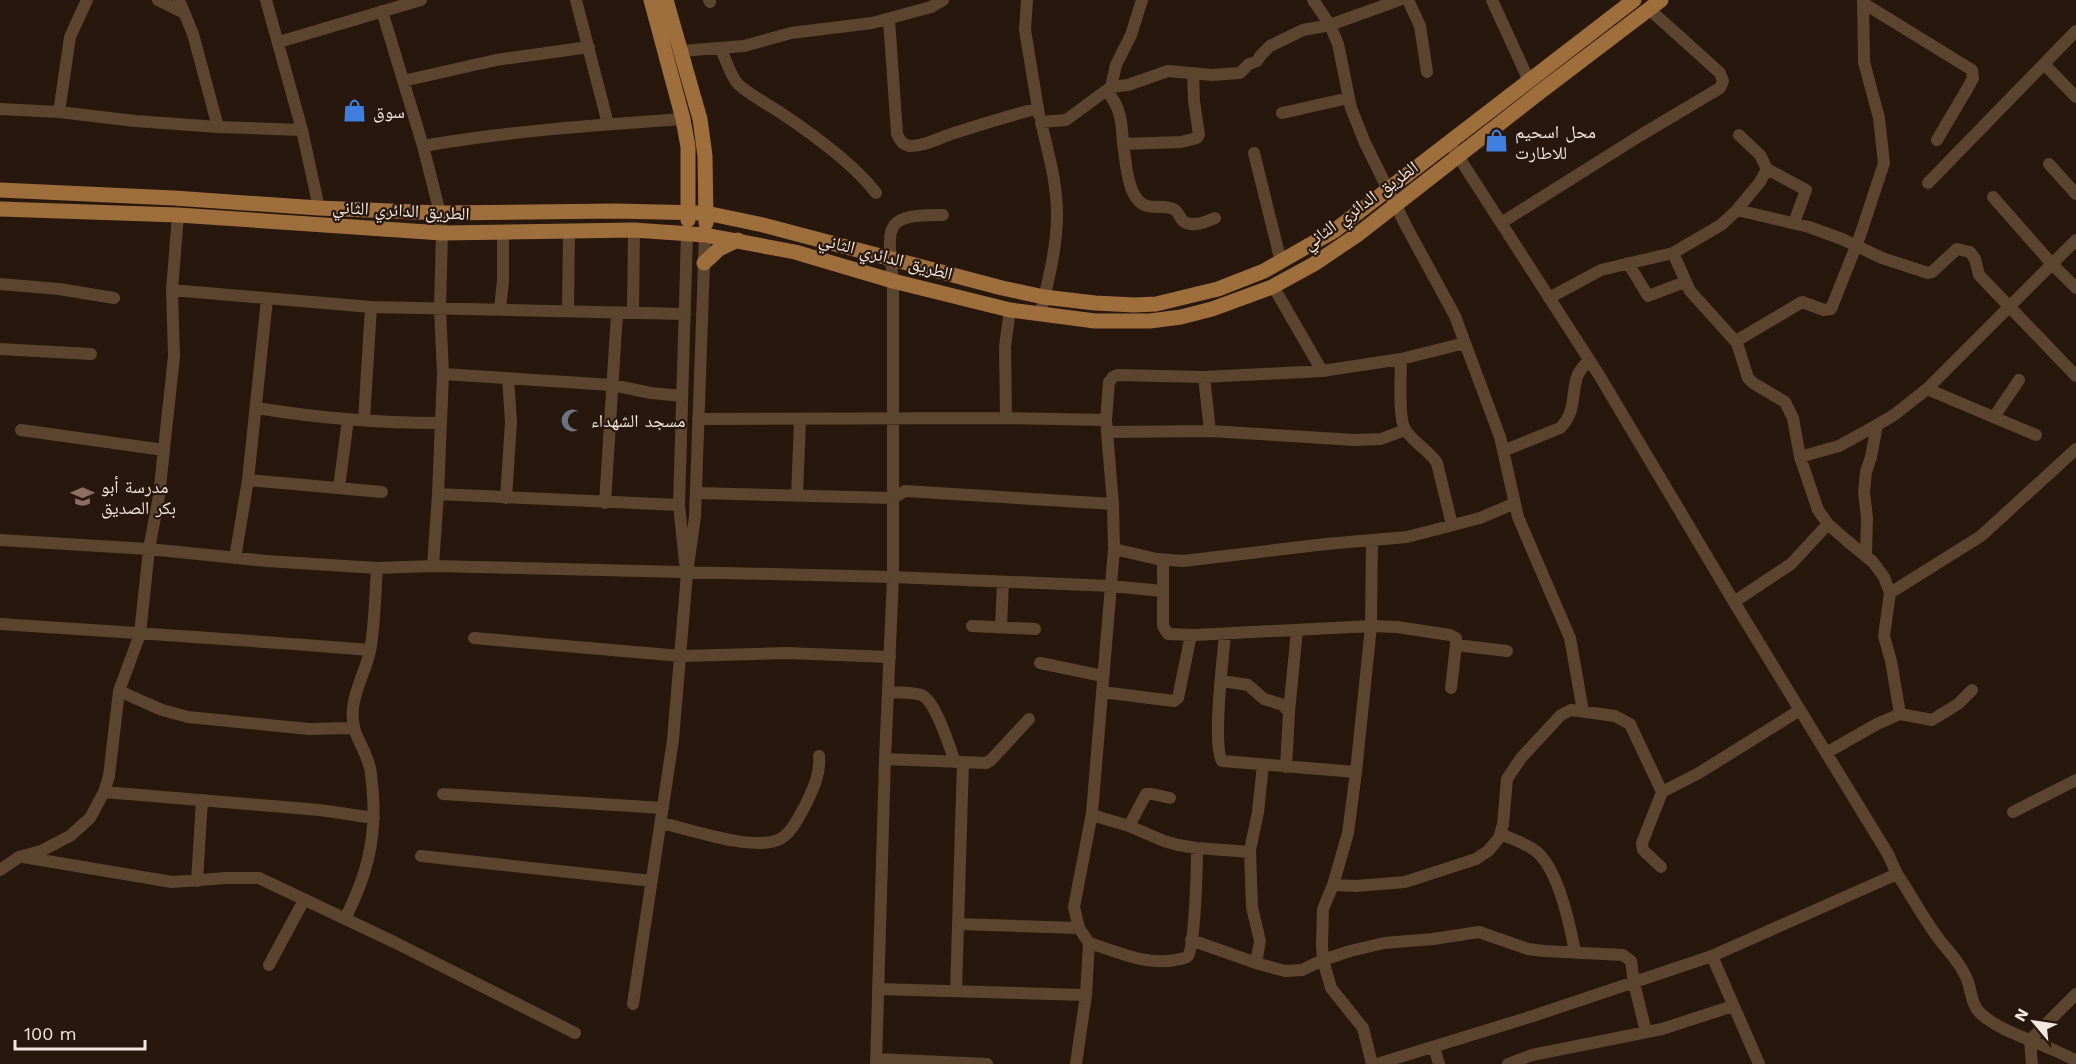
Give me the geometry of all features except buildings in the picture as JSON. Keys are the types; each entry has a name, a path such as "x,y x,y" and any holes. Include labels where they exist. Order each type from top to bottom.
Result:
{"main road":[{"path":"651,0 683,119 688,147 687,234"},
{"path":"666,0 700,119 705,156 705,235"},
{"name":"الطريق الدائري الثاني","path":"0,190 440,213 592,211 706,213 763,225 1044,297 1095,303 1156,304 1218,289 1264,272 1334,231 1634,0"},
{"name":"الطريق الدائري الثاني","path":"0,209 178,215 442,233 633,230 705,235 795,252 893,281 1010,310 1095,321 1150,321 1181,317 1212,309 1273,286 1338,248 1655,5"},
{"path":"704,263 719,249 738,240"}],"street":[{"path":"59,112 70,37 87,0"},
{"path":"158,0 184,13"},
{"path":"179,0 194,34 218,127"},
{"path":"266,0 302,130 319,208"},
{"path":"279,42 421,0"},
{"path":"576,0 608,124"},
{"path":"681,51 744,46 791,33 872,23 931,7 943,0"},
{"path":"1027,0 1025,30 1036,109 1050,164 1057,212 1056,242 1040,315"},
{"path":"1142,0 1131,35 1116,65 1108,89 1122,124 1123,144 1132,191 1139,202 1144,205 1170,207 1183,221 1190,224 1202,223 1215,218"},
{"path":"1313,0 1330,25 1338,44 1349,98 1365,143 1406,226 1455,316 1500,437 1513,504 1570,638 1583,711"},
{"path":"1041,122 1066,120 1108,89 1128,85 1168,71 1212,75 1240,73 1249,64 1257,61 1270,46 1303,30 1330,25 1399,0"},
{"path":"1408,0 1420,26 1427,72"},
{"path":"1492,0 1529,81"},
{"path":"1863,2 1972,70 1973,78 1937,140"},
{"path":"1736,341 1802,302 1831,309 1856,246 1884,163 1878,118 1864,62 1863,2"},
{"path":"1501,223 1720,88 1723,81 1720,73 1655,5"},
{"path":"382,11 423,146 440,213 442,233 440,308 442,375 433,566"},
{"path":"889,19 897,134 900,141 912,146 925,143 1036,109"},
{"path":"1928,183 2076,31"},
{"path":"403,81 496,60 589,47"},
{"path":"720,48 738,84 813,136 867,181 876,193"},
{"path":"2044,64 2076,97"},
{"path":"1123,144 1181,142 1197,138 1199,135 1193,73"},
{"path":"1282,113 1349,98"},
{"path":"0,109 59,112 135,121 218,127 302,130"},
{"path":"423,146 481,136 683,119"},
{"path":"1739,135 1760,155 1767,169 1806,190 1794,223"},
{"path":"1449,142 1589,360 1888,854 1897,873 1942,943 1962,967 1970,984 1976,1009 1984,1017 2076,1061"},
{"path":"1254,153 1281,262"},
{"path":"2049,164 2076,194"},
{"path":"1549,298 1601,270 1673,253 1721,225 1737,210 1760,182 1767,169"},
{"path":"1993,196 2076,288"},
{"path":"1737,210 1794,223 1882,258 1928,273 1936,269 1957,249 1964,249 1970,252 1975,259 1979,275 2076,376"},
{"path":"0,870 19,857 41,851 70,836 90,818 104,792 109,776 119,691 140,634 149,549 159,496 174,356 172,290 178,215"},
{"path":"943,215 902,219 895,222 890,234 893,281 893,577 876,1061 987,1064"},
{"path":"568,311 569,230"},
{"path":"633,230 633,313"},
{"path":"500,309 503,281 502,233"},
{"path":"687,234 679,505 681,542 687,573"},
{"path":"633,1004 673,740 687,573 695,517 705,235"},
{"path":"1800,457 1839,446 1894,415 1927,389 2076,240"},
{"path":"1673,253 1690,291 1736,341 1748,378 1785,402 1793,418 1800,457 1818,510 1828,524 1874,562 1884,577 1890,593 1884,636 1891,661 1900,714"},
{"path":"1628,263 1648,296 1685,282"},
{"path":"0,284 59,289 114,298"},
{"path":"1273,286 1322,371"},
{"path":"172,290 371,307 685,314"},
{"path":"235,558 248,480 267,299"},
{"path":"364,420 371,307"},
{"path":"1005,418 1005,346 1010,310"},
{"path":"605,503 617,313"},
{"path":"1076,1064 1086,995 1089,943 1079,928 1074,907 1092,815 1114,549 1113,504 1106,426 1109,382 1113,376 1117,375 1204,377 1322,371 1401,359 1465,343"},
{"path":"0,348 91,354"},
{"path":"1401,359 1402,420 1405,430 1433,456 1437,463 1452,525"},
{"path":"1503,451 1560,428 1567,422 1573,405 1578,375 1589,360"},
{"path":"442,375 612,385 682,396"},
{"path":"1204,377 1210,431"},
{"path":"506,498 511,422 508,378"},
{"path":"1994,417 2019,380"},
{"path":"1927,389 2036,435"},
{"path":"256,408 348,419 440,423"},
{"path":"698,419 1005,418 1355,440 1381,439 1405,430"},
{"path":"339,488 348,419"},
{"path":"797,496 800,419"},
{"path":"1866,556 1867,518 1864,492 1866,472 1877,425"},
{"path":"21,430 164,450"},
{"path":"1890,593 1981,536 2076,449"},
{"path":"248,480 382,492"},
{"path":"697,493 893,498 905,491 1113,504"},
{"path":"438,494 679,505"},
{"path":"1114,549 1163,560 1183,561 1305,546 1407,537 1480,518 1513,504"},
{"path":"1734,602 1791,564 1828,524"},
{"path":"0,540 149,549 235,558 377,568 433,566 893,577 1111,586 1163,591"},
{"path":"1372,540 1371,626 1348,833 1333,885 1323,909 1323,960 1330,988 1363,1028 1372,1064"},
{"path":"1163,560 1164,631 1172,635 1371,626 1397,627 1450,635 1456,638 1451,688"},
{"path":"345,919 367,869 374,818 371,770 365,751 352,728 353,706 370,650 377,568"},
{"path":"1001,627 1003,582"},
{"path":"0,624 213,637 370,650"},
{"path":"972,626 1035,629"},
{"path":"1286,767 1297,630"},
{"path":"1225,634 1217,737 1220,759 1225,763 1356,772"},
{"path":"1102,692 1174,701 1178,698 1191,635"},
{"path":"474,638 681,656 786,653 890,657"},
{"path":"1456,645 1507,651"},
{"path":"1040,663 1103,676"},
{"path":"1222,681 1248,685 1264,699 1283,705 1289,712"},
{"path":"1826,753 1877,724 1900,714 1932,720 1958,704 1972,690"},
{"path":"119,691 162,710 188,717 309,729 352,728"},
{"path":"888,692 921,695 926,698 959,762 956,991"},
{"path":"1333,885 1405,882 1476,859 1488,851 1501,834 1507,779 1521,758 1561,715 1571,710 1615,716 1630,724 1662,792"},
{"path":"1661,867 1646,854 1642,843 1662,792 1700,772 1800,710"},
{"path":"885,759 986,763 1029,719"},
{"path":"661,823 720,838 760,842 779,840 787,834 804,808 817,777 819,756"},
{"path":"1256,963 1260,941 1251,907 1250,852 1258,812 1263,765"},
{"path":"2013,812 2076,780"},
{"path":"104,792 320,810 374,818"},
{"path":"443,794 663,808"},
{"path":"1129,826 1146,794 1170,798"},
{"path":"197,881 202,800"},
{"path":"1092,815 1129,826 1164,841 1197,848 1250,852"},
{"path":"1501,834 1532,849 1541,856 1550,869 1569,921 1575,952"},
{"path":"1089,943 1147,961 1162,963 1186,958 1189,955 1197,884 1197,848"},
{"path":"422,856 652,881"},
{"path":"19,857 172,882 259,878 575,1033"},
{"path":"1377,1064 1712,956 1897,873"},
{"path":"269,965 304,900"},
{"path":"958,924 1079,928"},
{"path":"1191,940 1286,971 1302,970 1350,951 1384,943 1479,932 1528,949 1626,956 1631,961 1634,983 1647,1032"},
{"path":"1712,956 1759,1064"},
{"path":"878,989 1086,995"},
{"path":"2032,1064 2030,1040 2076,994"},
{"path":"1508,1064 1532,1055 1647,1032 1733,1006"},
{"path":"1434,1047 1439,1064"}],"place":[{"name":"سوق","path":"355,111"},
{"name":"محل اسحيم للاطارت","path":"1497,141"},
{"name":"مسجد الشهداء","path":"573,420"},
{"name":"مدرسة أبو بكر الصديق","path":"83,496"}]}
